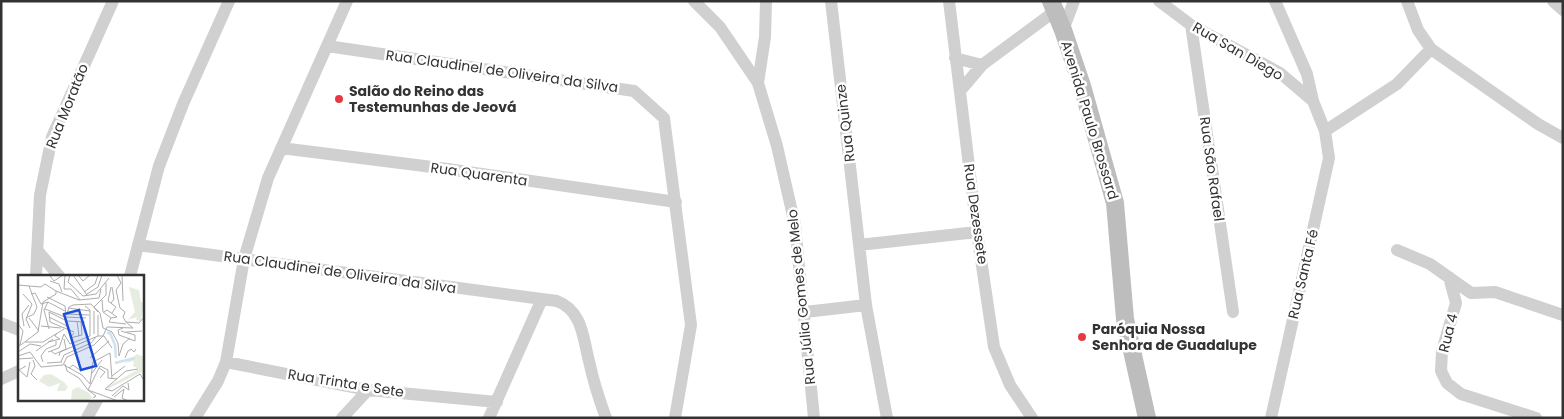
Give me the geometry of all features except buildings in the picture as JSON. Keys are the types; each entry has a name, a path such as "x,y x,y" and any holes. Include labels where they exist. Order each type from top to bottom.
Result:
{"main road":[{"name":"Avenida Paulo Brossard","path":"1053,6 1063,30 1115,203 1125,319 1148,418"}],"street":[{"name":"Rua Moratão","path":"36,275 40,194 52,137 113,1"},
{"path":"130,275 159,166 182,104 229,1"},
{"path":"195,418 218,381 226,362 244,259 268,178 347,1"},
{"path":"694,1 720,27 758,83"},
{"name":"Rua Júlia Gomes de Melo","path":"766,1 766,37 758,83 777,146 795,225 814,418"},
{"name":"Rua Quinze","path":"831,1 866,304 887,418"},
{"name":"Rua Dezessete","path":"949,1 977,232 994,347 1010,384 1032,418"},
{"path":"1063,30 1074,1"},
{"name":"Rua San Diego","path":"1160,1 1191,25 1280,74 1313,101 1325,131"},
{"path":"1275,1 1307,74 1313,101"},
{"path":"1407,1 1418,30 1431,49 1538,124 1563,138"},
{"path":"1553,1 1563,10"},
{"path":"960,91 982,65 1053,6"},
{"name":"Rua São Rafael","path":"1191,25 1233,312"},
{"name":"Rua Claudinel de Oliveira da Silva","path":"327,46 634,90 664,118 691,325 675,418"},
{"path":"1325,131 1397,84 1431,49"},
{"path":"955,58 982,65"},
{"name":"Rua Santa Fé","path":"1271,418 1329,158 1325,131"},
{"name":"Rua Quarenta","path":"281,148 448,169 676,202"},
{"path":"859,245 977,232"},
{"name":"Rua Claudinei de Oliveira da Silva","path":"138,246 542,300"},
{"path":"37,250 58,275"},
{"path":"1397,250 1430,264 1471,293 1495,292 1563,315"},
{"name":"Rua 4","path":"1449,277 1456,303 1442,351 1441,370 1447,384 1460,394 1536,418"},
{"path":"489,418 542,300 565,304 585,335 588,359 606,418"},
{"path":"805,312 866,304"},
{"path":"1,322 18,330"},
{"name":"Rua Trinta e Sete","path":"226,362 368,390 497,402"},
{"path":"1,378 18,371"},
{"path":"342,418 368,390"},
{"path":"87,418 96,402"}],"place":[{"name":"Salão do Reino das Testemunhas de Jeová","path":"339,99"},
{"name":"Paróquia Nossa Senhora de Guadalupe","path":"1082,337"}]}
